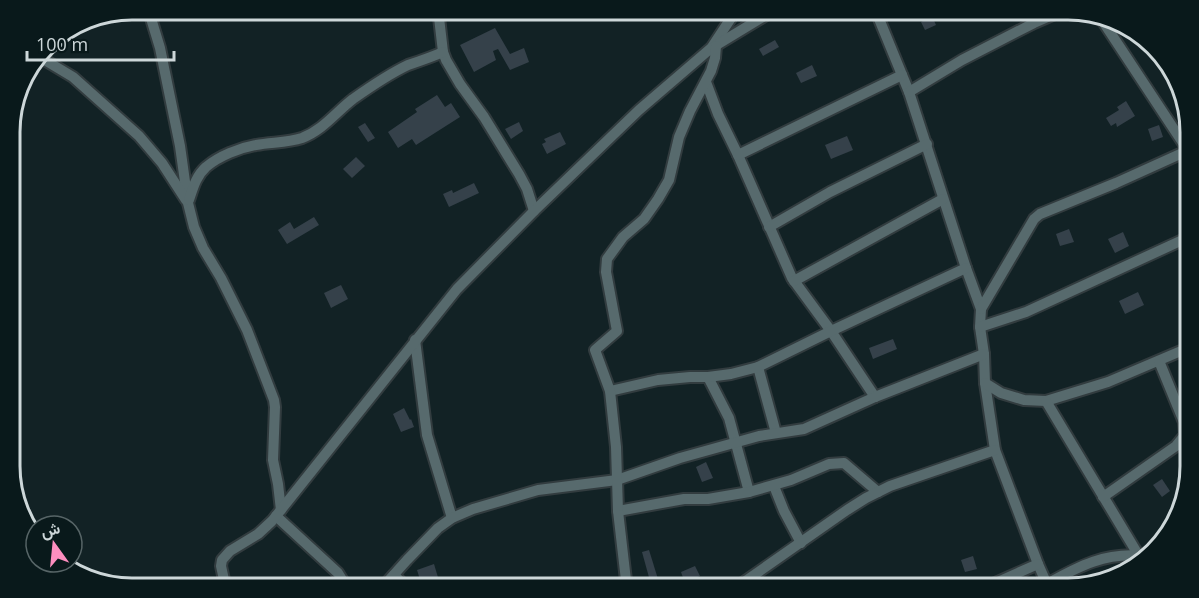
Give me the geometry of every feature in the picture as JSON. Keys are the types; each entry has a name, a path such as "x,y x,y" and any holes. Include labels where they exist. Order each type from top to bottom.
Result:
{"street":[{"path":"152,20 160,48 194,227 247,330 275,407 273,460 278,484 279,513 342,578"},
{"path":"439,20 443,52 460,84 484,117 519,174 534,211"},
{"path":"626,578 618,511 616,447 610,391 595,350 617,332 606,272 607,259 623,237 644,219 669,180 679,137 715,58 713,48 730,20"},
{"path":"224,578 222,560 230,551 258,534 279,513 456,289 639,110 713,48 758,20"},
{"path":"880,20 909,92 981,309 980,327 985,383 995,450 1044,578"},
{"path":"909,92 962,60 1041,20"},
{"path":"1107,26 1180,137"},
{"path":"188,203 198,177 206,167 219,159 256,145 302,138 324,126 351,100 382,79 443,52"},
{"path":"45,60 73,77 139,136 162,163 188,203"},
{"path":"738,155 902,75"},
{"path":"706,82 718,114 794,281 876,397"},
{"path":"769,227 830,192 927,144"},
{"path":"981,309 1034,219 1040,214 1180,155"},
{"path":"794,281 943,199"},
{"path":"980,327 1035,308 1180,241"},
{"path":"610,391 658,380 708,377 758,367 966,268"},
{"path":"415,340 427,435 452,518"},
{"path":"985,383 1001,393 1024,400 1046,401 1108,382 1180,352"},
{"path":"391,578 438,528 452,518 473,509 538,490 616,480 680,458 735,443 804,429 876,397 984,354"},
{"path":"1159,361 1180,412"},
{"path":"758,367 776,433"},
{"path":"708,377 729,418 749,492"},
{"path":"1046,401 1139,553"},
{"path":"1103,497 1180,441"},
{"path":"750,578 847,510 878,492 995,450"},
{"path":"618,511 684,499 708,499 749,492 774,486 836,463 844,463 878,492"},
{"path":"774,486 801,543"},
{"path":"1060,578 1074,569 1100,559 1121,555 1134,557"},
{"path":"1006,578 1038,564"},
{"path":"394,575 397,578"}],"building":[{"path":"934,20 936,25 925,30 921,22"},
{"path":"495,28 510,54 524,48 529,62 510,70 498,49 493,51 496,60 474,72 460,45"},
{"path":"775,40 779,47 763,56 759,49"},
{"path":"812,65 817,76 801,83 796,73"},
{"path":"437,95 445,107 451,103 460,117 416,145 412,139 398,148 388,132 417,112 415,109"},
{"path":"1126,101 1135,116 1117,127 1116,123 1111,126 1106,118 1119,110 1117,107"},
{"path":"519,122 523,131 511,139 505,129"},
{"path":"365,123 375,138 368,142 358,127"},
{"path":"1159,125 1163,137 1152,141 1148,129"},
{"path":"560,132 566,144 547,154 542,144 546,142 544,139"},
{"path":"847,136 853,150 831,159 825,145"},
{"path":"356,157 365,166 352,178 343,169"},
{"path":"474,183 479,193 449,207 443,194 452,190 453,193"},
{"path":"314,217 319,225 287,244 278,230 290,222 294,229"},
{"path":"1069,229 1074,242 1060,246 1056,234"},
{"path":"1123,232 1129,246 1115,253 1108,239"},
{"path":"341,285 348,299 331,308 324,293"},
{"path":"1138,292 1144,305 1125,314 1119,301"},
{"path":"893,339 897,349 873,359 869,348"},
{"path":"404,408 414,427 401,432 393,414"},
{"path":"706,462 713,478 702,482 696,467"},
{"path":"1162,479 1170,491 1162,497 1153,485"},
{"path":"649,550 658,578 649,578 642,552"},
{"path":"973,556 977,569 965,572 961,560"},
{"path":"434,564 438,578 420,578 417,570"},
{"path":"695,566 700,576 683,578 681,572"}]}
